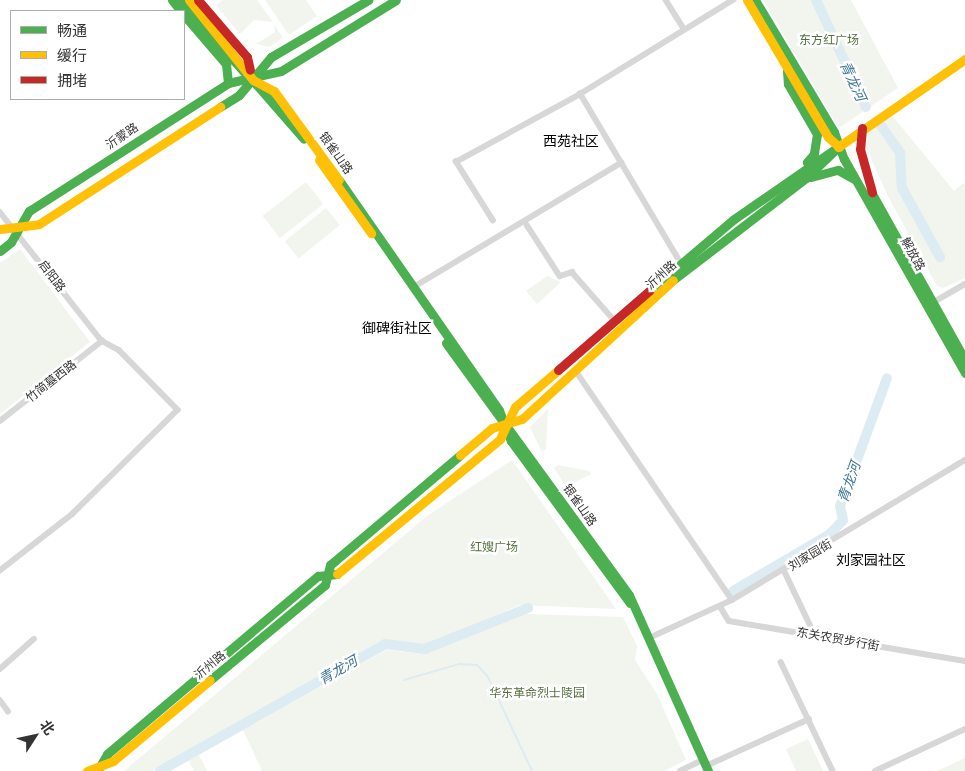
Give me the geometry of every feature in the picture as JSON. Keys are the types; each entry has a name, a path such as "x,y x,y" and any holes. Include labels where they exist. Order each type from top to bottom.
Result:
{"main road":[{"name":"银雀山路","path":"180,0 298,130 500,410 504,425 630,603 649,638 706,766"},
{"name":"银雀山路","path":"189,0 253,80"},
{"path":"198,0 248,57 253,80"},
{"name":"沂蒙路","path":"0,229 14,230 39,224 239,95 271,57 368,0"},
{"name":"沂蒙路","path":"0,252 11,242 14,230 29,211 228,83 253,80 281,71 396,0"},
{"name":"解放路","path":"746,0 828,137 838,147 872,192 965,360"},
{"name":"解放路","path":"756,0 834,132 838,147 965,373"},
{"path":"185,16 226,64 228,83"},
{"name":"沂州路","path":"504,425 515,407 681,264 796,174 838,147 880,114 965,59"},
{"path":"787,68 788,84 818,134 814,154 796,174"},
{"path":"866,125 860,149 872,192"},
{"name":"沂州路","path":"88,771 100,770 113,761 325,585 326,575 338,559 492,428 522,419 678,276 806,178 838,147"},
{"path":"806,178 838,170 862,187"}],"street":[{"path":"666,0 684,29"},
{"path":"493,221 456,162 580,94 733,0"},
{"path":"580,94 681,264"},
{"path":"412,288 621,163"},
{"name":"启阳路","path":"0,212 102,341 119,350 178,410 73,514 0,571"},
{"path":"527,226 560,276 572,272 615,321"},
{"path":"934,302 965,284"},
{"name":"竹简墓西路","path":"0,421 102,341"},
{"path":"576,371 732,600"},
{"name":"刘家园街","path":"649,638 732,600 965,460"},
{"path":"784,570 815,635"},
{"name":"东关农贸步行街","path":"720,606 728,621 965,661"},
{"path":"0,669 34,639"},
{"path":"781,662 833,771"},
{"path":"0,700 8,710"},
{"path":"680,771 706,766 809,719"},
{"path":"875,771 965,729"}],"green space":[{"path":"223,0 257,0 273,22 254,20 240,34 216,5"},
{"path":"265,0 306,0 317,16 289,35"},
{"name":"东方红广场","path":"763,0 851,0 898,88 839,128"},
{"path":"274,24 283,38 269,47 256,44 275,32"},
{"path":"891,114 954,191 963,183 965,186 965,278 943,288 937,286 889,198 866,148 865,136"},
{"path":"306,182 323,204 280,238 263,216"},
{"path":"326,208 340,225 299,258 285,241"},
{"path":"20,249 90,342 0,414 0,263"},
{"path":"547,276 561,282 537,304 526,291"},
{"path":"548,409 546,449 542,452 530,427"},
{"name":"红嫂广场","path":"512,460 616,609 519,605 424,646 384,639 152,771 124,771 427,516"},
{"path":"558,465 589,471 591,474 566,487 554,468"},
{"name":"华东革命烈士陵园","path":"525,614 623,617 637,646 635,660 657,694 686,760 664,771 262,771 243,730 386,650 425,654"},
{"path":"808,739 823,771 796,771 786,749"},
{"path":"198,753 207,771 194,771 187,758"},
{"path":"965,758 965,771 937,771"}],"waterway":[{"name":"青龙河","path":"816,0 866,107"},
{"name":"青龙河","path":"882,127 900,153 902,188 940,257"},
{"name":"青龙河","path":"733,591 830,534 843,520 840,506 887,378"},
{"name":"青龙河","path":"160,771 385,644 425,649 528,608"},
{"path":"404,680 459,664 477,665 488,677 532,771"}],"traffic: fast":[{"path":"172,0 180,10"},
{"path":"180,0 246,74"},
{"path":"220,107 239,95 271,57 368,0"},
{"path":"0,251 11,242 29,211 228,83 281,71 396,0"},
{"path":"755,0 834,132 844,159 965,373"},
{"path":"185,16 226,64 228,83"},
{"path":"787,71 788,84 817,134 814,154 807,162"},
{"path":"255,83 304,139"},
{"path":"649,291 734,219 838,147"},
{"path":"673,280 806,178 838,147"},
{"path":"811,177 838,170 854,179"},
{"path":"339,180 499,410 511,441 630,603"},
{"path":"871,192 965,360"},
{"path":"446,343 629,595 708,771"},
{"path":"210,680 325,585 330,565 460,455"},
{"path":"99,768 107,754 318,576 337,574"}],"traffic: slow":[{"path":"189,0 253,80 274,91 339,180"},
{"path":"747,0 828,137 839,147"},
{"path":"838,147 965,59"},
{"path":"0,229 39,224 220,107"},
{"path":"319,160 371,233"},
{"path":"460,455 492,428 522,419 673,280"},
{"path":"337,574 500,439 515,407 558,370"},
{"path":"87,771 113,761 210,680"}],"traffic: jam":[{"path":"198,0 247,57 250,70"},
{"path":"862,128 860,149 872,192"},
{"path":"558,370 649,291"}],"district":[{"name":"西苑社区","path":"571,141"},
{"name":"御碑街社区","path":"397,328"},
{"name":"刘家园社区","path":"871,560"}]}
